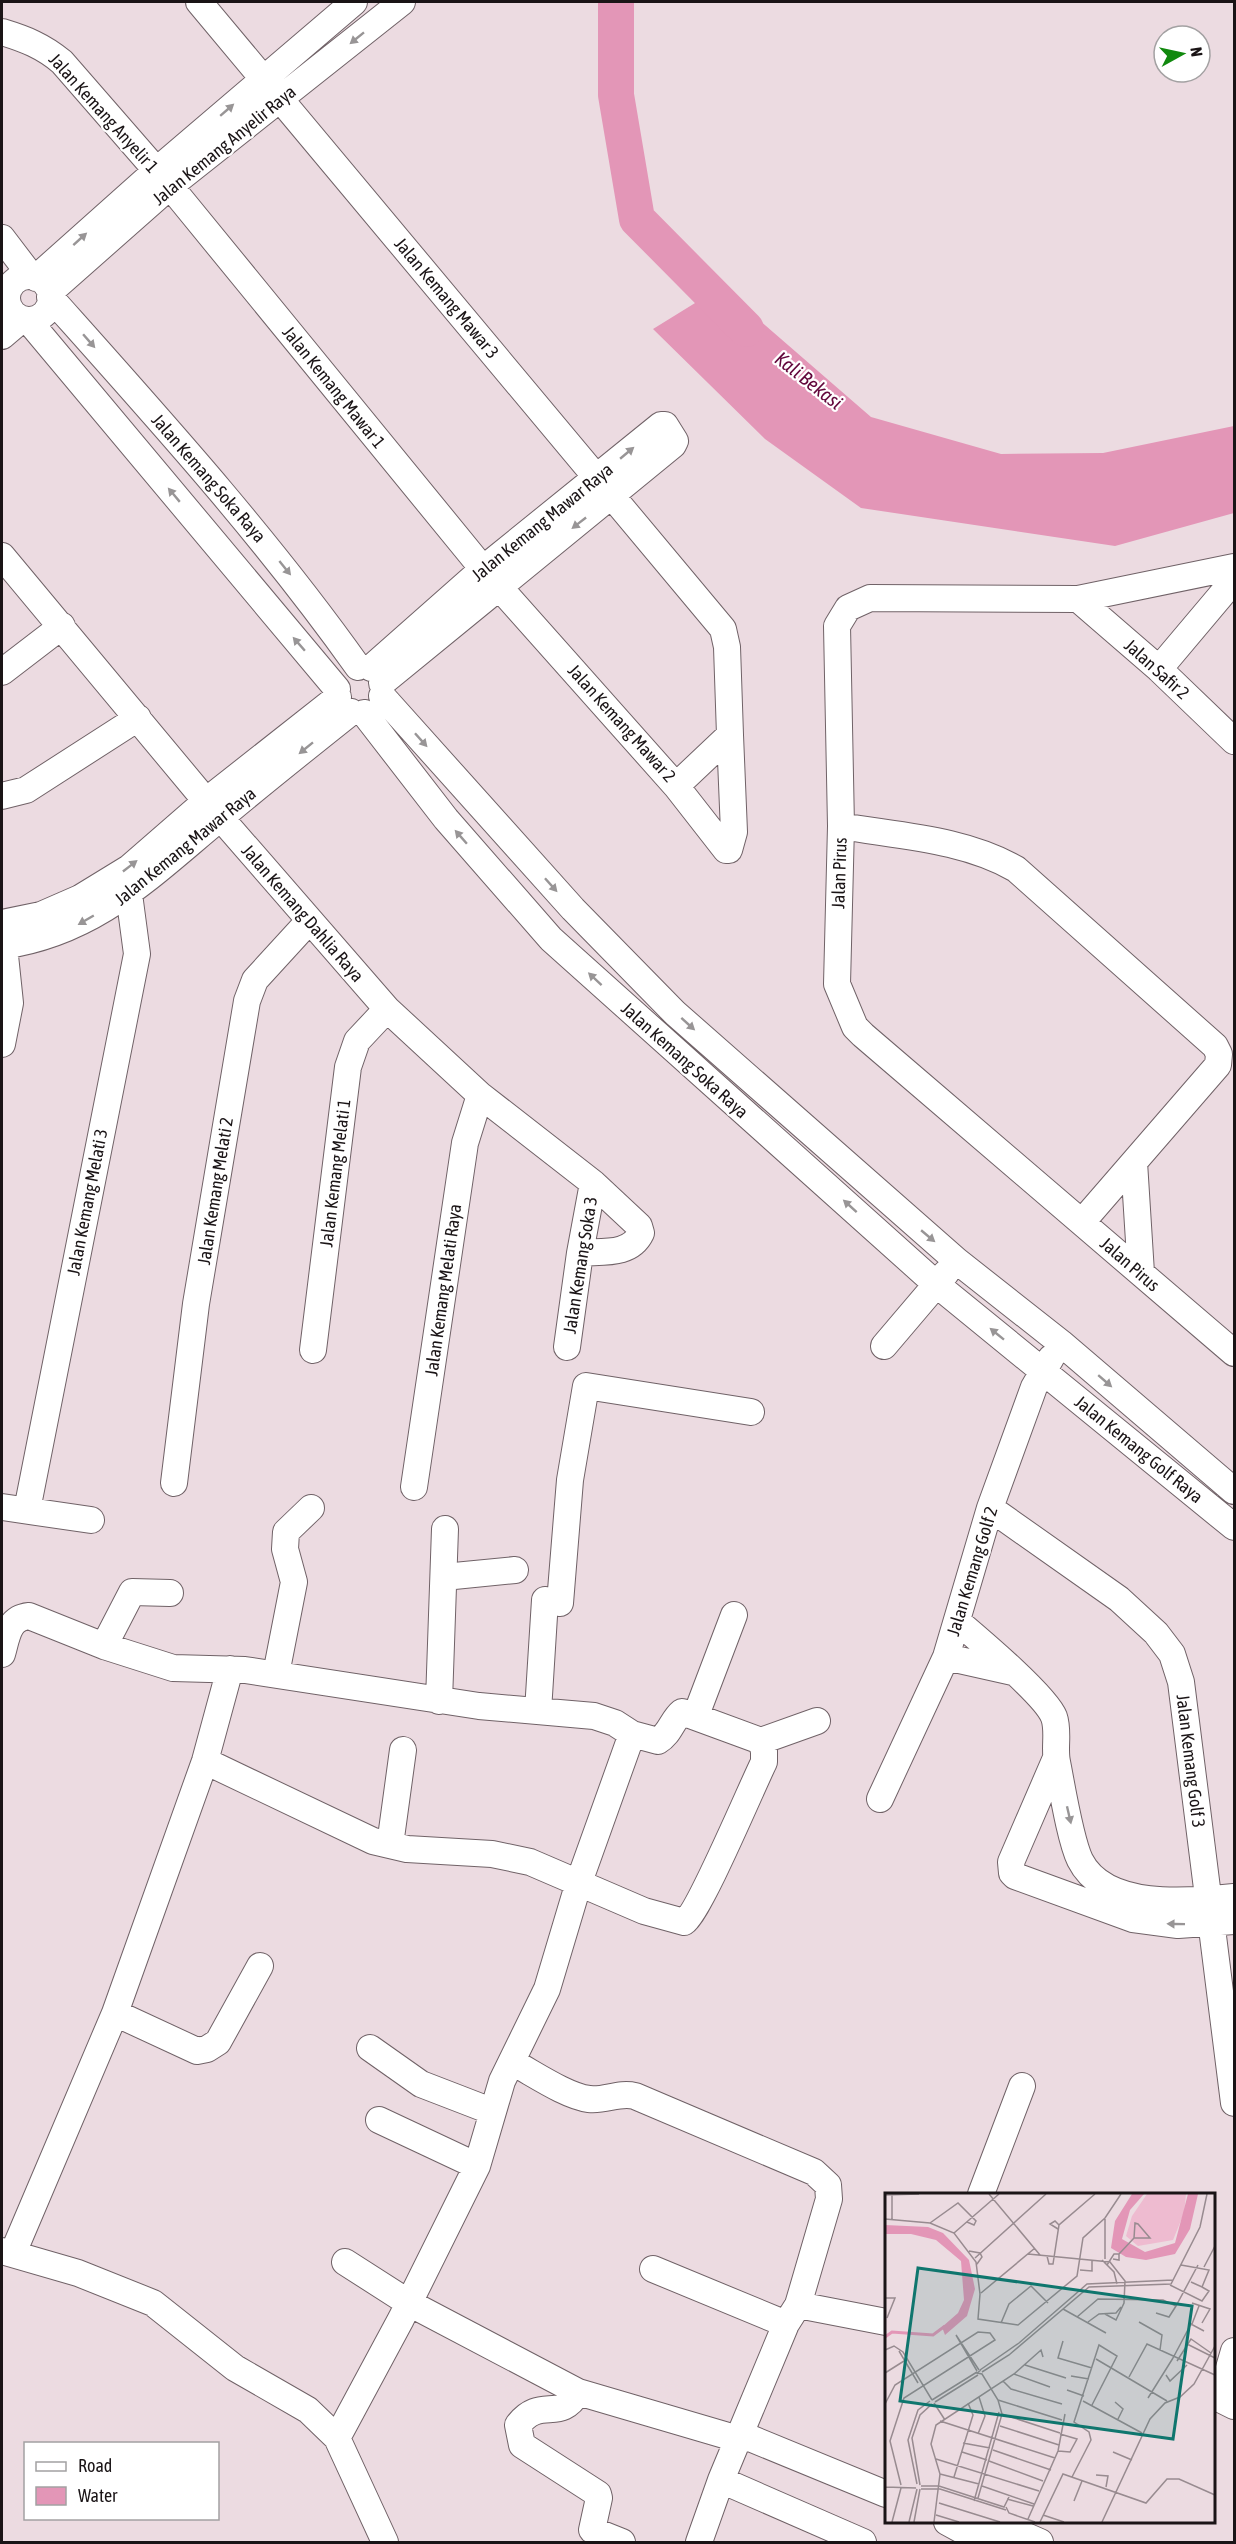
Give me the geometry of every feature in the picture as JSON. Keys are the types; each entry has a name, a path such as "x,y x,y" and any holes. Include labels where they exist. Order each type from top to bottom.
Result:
{"street":[{"name":"Jalan Kemang Mawar 3","path":"199,2 605,487"},
{"name":"Jalan Kemang Anyelir Raya","path":"42,286 163,178 264,78 354,2"},
{"name":"Jalan Kemang Anyelir Raya","path":"163,178 281,99 402,2"},
{"name":"Jalan Kemang Anyelir 1","path":"2,32 27,39 62,62 163,178"},
{"name":"Jalan Kemang Mawar 1","path":"163,178 491,578"},
{"name":"Jalan Kemang Soka Raya","path":"2,238 234,504 309,598 360,691 446,819 551,939 936,1284 1043,1371"},
{"path":"2,336 11,306 15,281 42,286 47,310 42,316 11,306"},
{"name":"Jalan Kemang Soka Raya","path":"11,306 360,691 675,1013 957,1261 1061,1343"},
{"name":"Jalan Kemang Mawar Raya","path":"2,939 41,915 80,898 129,868 213,809 360,691 491,578 667,435"},
{"path":"605,487 723,629 727,647 734,832 729,850 676,786"},
{"name":"Jalan Kemang Dahlia Raya","path":"2,556 213,809 387,1009 480,1095 593,1183 634,1219 641,1233 637,1241 625,1250 580,1253"},
{"name":"Jalan Pirus","path":"1234,567 1078,599 870,598 848,608 837,626 841,826 837,984 855,1027 1234,1353"},
{"name":"Jalan Kemang Mawar 2","path":"491,578 676,786 730,735"},
{"path":"1159,669 1234,580"},
{"name":"Jalan Safir 2","path":"1078,599 1159,669 1234,741"},
{"path":"2,672 62,626"},
{"path":"2,796 26,790 138,718"},
{"name":"Jalan Kemang Mawar Raya","path":"2,939 80,924 129,894 213,809"},
{"path":"841,826 953,845 995,857 1016,869 1215,1046 1219,1059 1218,1065 1082,1222"},
{"name":"Jalan Kemang Melati 3","path":"14,1509 137,954 129,894"},
{"name":"Jalan Kemang Melati 2","path":"174,1483 196,1304 247,1001 255,980 309,921"},
{"path":"2,939 10,1003 2,1044"},
{"name":"Jalan Kemang Melati 1","path":"313,1350 348,1067 357,1041 387,1009"},
{"name":"Jalan Kemang Melati Raya","path":"414,1487 465,1143 480,1095"},
{"path":"1134,1162 1142,1273"},
{"name":"Jalan Kemang Soka 3","path":"567,1347 580,1253 593,1183"},
{"path":"884,1346 957,1261"},
{"name":"Jalan Kemang Golf 2","path":"880,1798 945,1658 990,1508 1034,1386 1061,1343"},
{"name":"Jalan Kemang Golf Raya","path":"1061,1343 1234,1491"},
{"name":"Jalan Kemang Golf Raya","path":"1043,1371 1234,1527"},
{"path":"538,1711 545,1600 560,1603 570,1480 586,1386 751,1412"},
{"path":"276,1674 294,1582 285,1550 286,1532 311,1508"},
{"name":"Jalan Kemang Golf 3","path":"990,1508 1119,1599 1156,1633 1172,1653 1181,1682 1218,1915 1234,2103"},
{"path":"14,1509 91,1520"},
{"path":"439,1701 445,1529"},
{"path":"444,1577 514,1570"},
{"path":"104,1646 132,1592 170,1593"},
{"path":"696,1715 734,1615"},
{"path":"2,1654 12,1623 17,1617 29,1616 104,1646 173,1668 230,1669 276,1674 439,1701 594,1716 615,1723 632,1734 658,1741 665,1737 676,1717 682,1712 696,1715 761,1741 817,1721"},
{"path":"957,1621 1014,1672 1054,1717 1056,1758 1079,1858 1089,1874 1100,1884 1218,1915"},
{"path":"945,1658 1014,1672"},
{"path":"230,1669 204,1761 115,2013 7,2252 78,2273 153,2303 243,2373 308,2410 337,2438 385,2542"},
{"path":"337,2438 409,2303 477,2166 491,2111 547,1989 579,1882 632,1734"},
{"path":"204,1761 373,1841 407,1849 492,1854 530,1862 644,1911 680,1922 689,1919 764,1762 761,1741"},
{"path":"390,1845 403,1750"},
{"path":"1056,1758 1011,1869 1019,1879 1133,1919 1153,1923 1218,1915 1234,1897"},
{"path":"1076,1899 1089,1874"},
{"path":"115,2013 197,2051 207,2049 218,2042 260,1966"},
{"path":"370,2048 421,2084 491,2111"},
{"path":"512,2062 581,2097 603,2100 624,2094 635,2096 814,2172 828,2185 829,2199 792,2314 721,2480 699,2542"},
{"path":"981,2193 1022,2086"},
{"path":"379,2120 477,2166"},
{"path":"345,2262 409,2303 579,2392 739,2437 885,2494"},
{"path":"654,2269 792,2314 885,2322"},
{"path":"1222,2400 1234,2352"},
{"path":"579,2392 572,2404 563,2408 539,2409 527,2414 518,2425 522,2445 598,2494 592,2530 622,2542"},
{"path":"721,2480 862,2542"},
{"path":"949,2523 969,2534 1017,2532 1040,2542"}],"water":[{"path":"721,287 871,417 1001,454 1103,453 1234,426 1234,513 1115,546 861,508 765,439 653,329"}],"waterway":[{"name":"Kali Bekasi","path":"616,2 616,95 637,219 746,329"}]}
